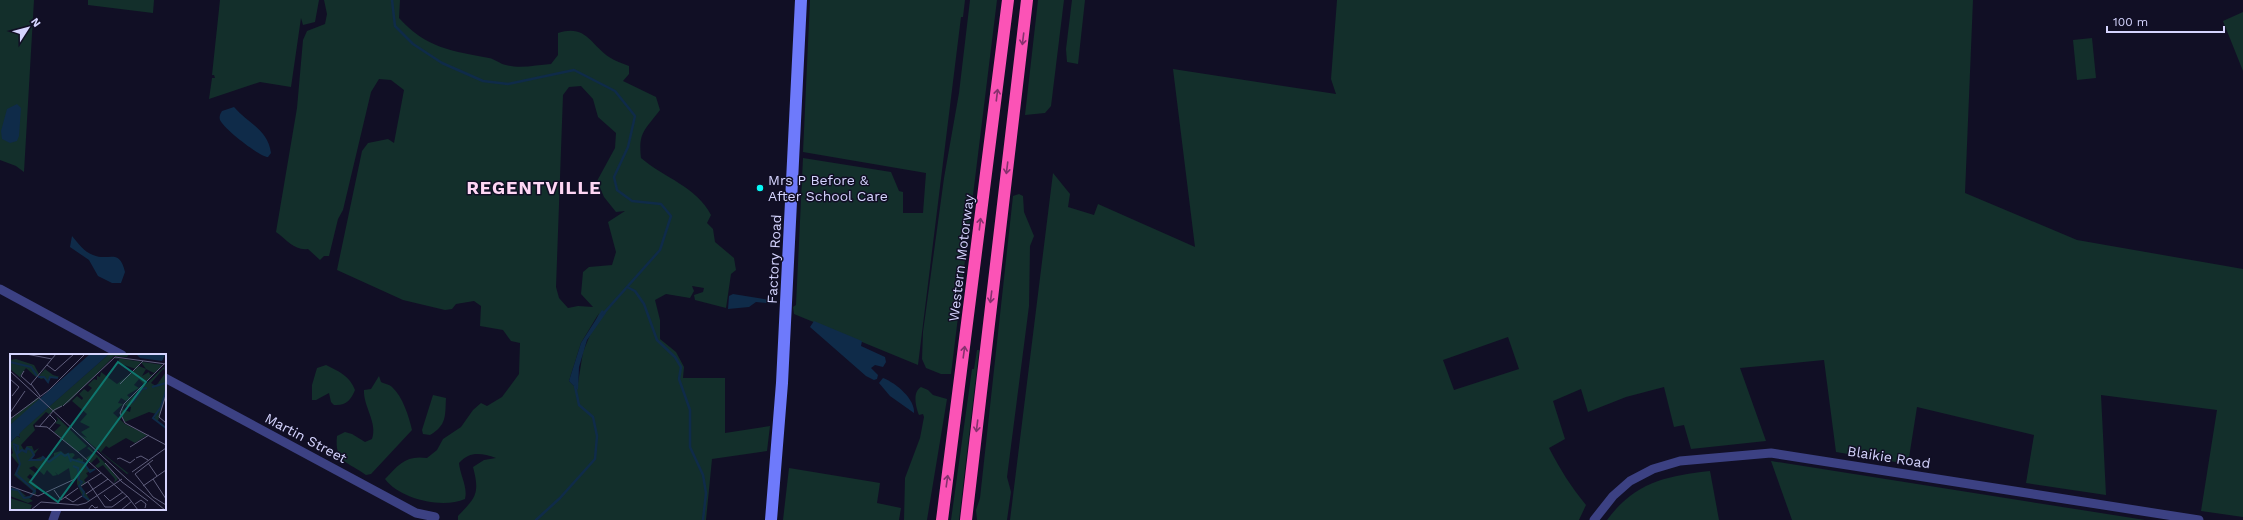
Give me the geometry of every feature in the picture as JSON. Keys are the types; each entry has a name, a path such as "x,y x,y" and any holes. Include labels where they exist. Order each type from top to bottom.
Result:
{"highway":[{"name":"Western Motorway","path":"942,520 1008,0"},
{"path":"966,520 1027,0"}],"street":[{"name":"Factory Road","path":"771,520 782,382 801,0"},
{"path":"0,289 116,354"},
{"name":"Martin Street","path":"166,379 416,513 435,517"},
{"name":"Blaikie Road","path":"1594,520 1601,509 1618,491 1630,481 1653,469 1680,461 1771,454 2199,520"},
{"path":"53,520 57,510"}],"green space":[{"path":"0,0 34,0 24,172 16,166 0,160"},
{"path":"88,0 154,0 153,13 88,5"},
{"path":"220,0 319,0 315,22 303,25 301,18 291,87 260,82 209,99 212,78 215,78 214,75 212,75"},
{"path":"324,0 400,0 399,18 419,36 440,47 491,59 517,67 551,64 558,55 558,33 575,31 587,37 609,57 629,66 629,74 623,81 656,97 660,110 647,127 642,137 640,149 641,158 688,189 705,205 711,215 707,223 713,229 715,242 734,258 736,270 731,274 726,308 695,300 694,295 703,292 704,288 692,286 694,291 690,298 666,294 655,300 660,320 660,339 676,352 684,367 683,378 725,378 725,433 770,426 767,451 712,459 706,520 458,520 458,516 473,499 475,494 476,483 473,467 484,460 496,458 481,454 467,456 459,463 466,494 465,499 456,502 434,502 411,497 392,486 385,479 399,465 408,459 420,457 427,458 437,450 443,439 461,427 473,410 481,403 487,406 502,397 519,374 520,343 511,341 503,330 480,326 481,306 474,301 456,304 452,309 445,310 403,300 337,270 362,151 368,143 388,139 394,143 404,90 391,80 379,79 371,92 343,210 338,219 329,256 324,256 320,260 308,249 295,247 276,232 297,108 303,40 307,31 325,24 327,14","holes":["581,86 593,99 598,117 616,133 615,148 597,181 604,197 616,212 625,211 608,222 616,252 612,265 589,267 583,272 581,294 593,307 578,306 568,308 559,298 556,287 563,95 569,87","599,313 583,352 577,389 569,381 581,343"]},
{"path":"810,0 965,0 963,17 961,17 918,365 794,314 793,307 796,305 803,158 891,172 899,191 903,192 903,213 923,213 926,173 803,152"},
{"path":"970,0 997,0 951,374 941,374 926,368 922,359 923,332 944,178 959,93"},
{"path":"1038,0 1064,0 1051,106 1045,113 1025,115"},
{"path":"1072,0 1085,0 1078,64 1067,62 1066,49"},
{"path":"1337,0 1973,0 1965,193 2077,240 2243,269 2243,517 2201,511 2217,410 2101,395 2106,495 2026,483 2034,435 1917,407 1908,464 1836,452 1824,360 1740,368 1766,441 1691,449 1684,425 1674,427 1664,387 1626,397 1588,412 1581,389 1553,401 1565,439 1549,448 1566,478 1586,505 1579,520 1010,520 1053,173 1070,194 1068,207 1094,215 1098,204 1195,247 1173,69 1336,94 1331,79","holes":["1508,337 1519,369 1454,390 1443,360"]},
{"path":"2243,12 2243,71 2223,21"},
{"path":"2092,38 2096,78 2077,80 2073,40"},
{"path":"1019,194 1023,196 1024,212 1034,236 1030,246 1029,306 1007,477 1011,492 1007,520 977,520 976,510 980,498 1013,196"},
{"path":"977,350 979,350 959,520 951,520 972,369 974,369"},
{"path":"326,365 343,374 353,385 355,390 348,402 334,405 331,402 329,393 316,400 312,400 312,385 317,368"},
{"path":"379,376 381,382 391,386 396,391 407,413 412,430 371,474 366,475 340,457 337,445 337,436 345,432 352,434 365,442 372,439 373,427 364,396 364,390 371,389"},
{"path":"921,387 928,390 933,395 947,399 927,520 904,520 905,478 920,438 924,417 923,414 919,415 916,400 916,392"},
{"path":"433,395 446,398 444,420 440,428 430,435 423,434 422,430"},
{"path":"1771,461 2145,520 1792,520"},
{"path":"789,468 880,483 877,503 901,508 899,520 783,520"},
{"path":"1710,471 1719,520 1607,520 1629,497 1652,483 1679,475"}],"water":[{"path":"17,104 21,108 19,136 17,141 10,143 2,139 1,131 7,109"},
{"path":"234,107 266,138 271,153 268,157 242,142 228,130 220,120 222,111"},
{"path":"72,236 81,247 90,254 99,257 116,257 120,260 123,264 125,272 121,283 112,283 98,276 89,260 70,247"},
{"path":"733,294 776,301 776,304 756,302 749,307 728,309 729,296"},
{"path":"602,310 606,313 587,340 579,367 578,390 569,381 581,343"},
{"path":"814,321 862,341 861,346 885,357 886,362 883,367 875,365 871,368 878,375 877,379 874,380 866,376 810,327"},
{"path":"883,378 904,392 911,402 914,413 890,396 879,383"}],"waterway":[{"path":"392,0 395,26 413,44 442,63 483,81 508,84 574,70 615,91 635,116 628,147 614,177 617,190 632,201 661,204 671,216 660,250 603,314"},
{"path":"627,287 635,291 644,304 657,340 675,357 681,367 679,379 690,410 690,447 703,475 706,493 703,520"},
{"path":"536,520 560,498 595,459 597,436 593,417 579,405 575,386"}],"place":[{"name":"Mrs P Before & After School Care","path":"760,188"}],"district":[{"name":"REGENTVILLE","path":"534,187"}]}
